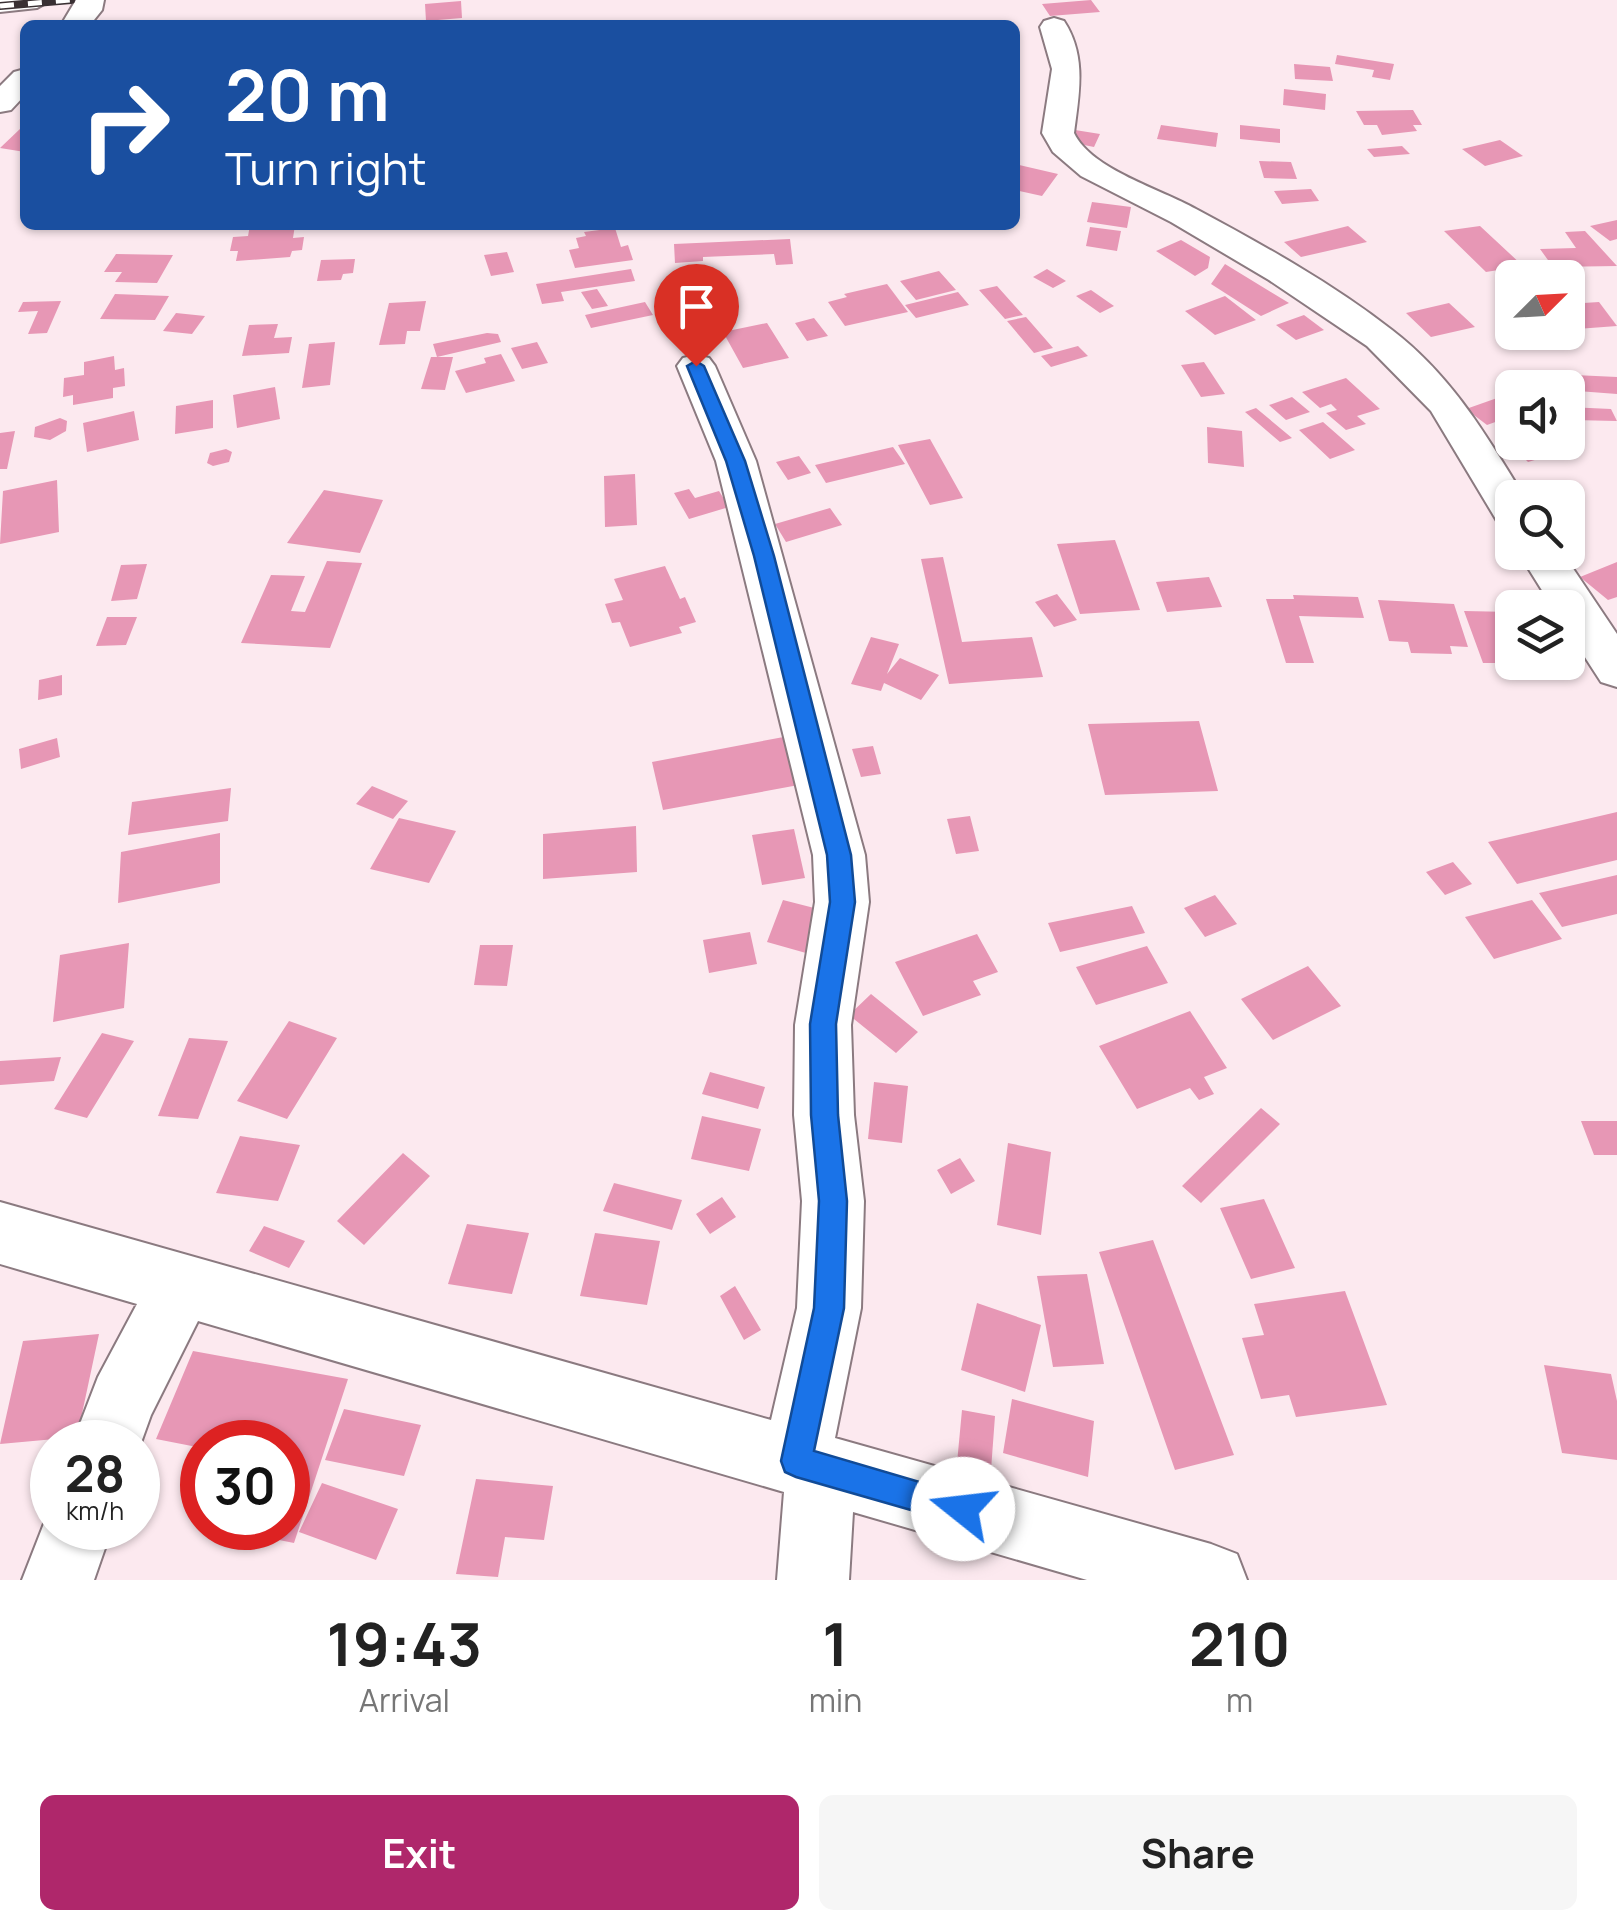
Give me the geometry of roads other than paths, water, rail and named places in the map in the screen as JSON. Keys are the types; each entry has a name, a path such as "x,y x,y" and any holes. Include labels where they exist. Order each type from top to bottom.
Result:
{"street":[{"path":"0,4 37,0"},
{"path":"1054,28 1066,70 1060,143 1096,171 1178,213 1305,289 1407,362 1436,391 1495,484"},
{"path":"0,102 20,83"},
{"path":"696,366 736,461 764,556 839,855 842,902 823,1024 824,1115 833,1201 829,1308 809,1465 813,1580"},
{"path":"1551,570 1617,670"},
{"path":"0,1233 1211,1580"},
{"path":"115,1420 182,1285"},
{"path":"58,1580 69,1550"}],"railway":[{"path":"0,6 71,0"}]}
